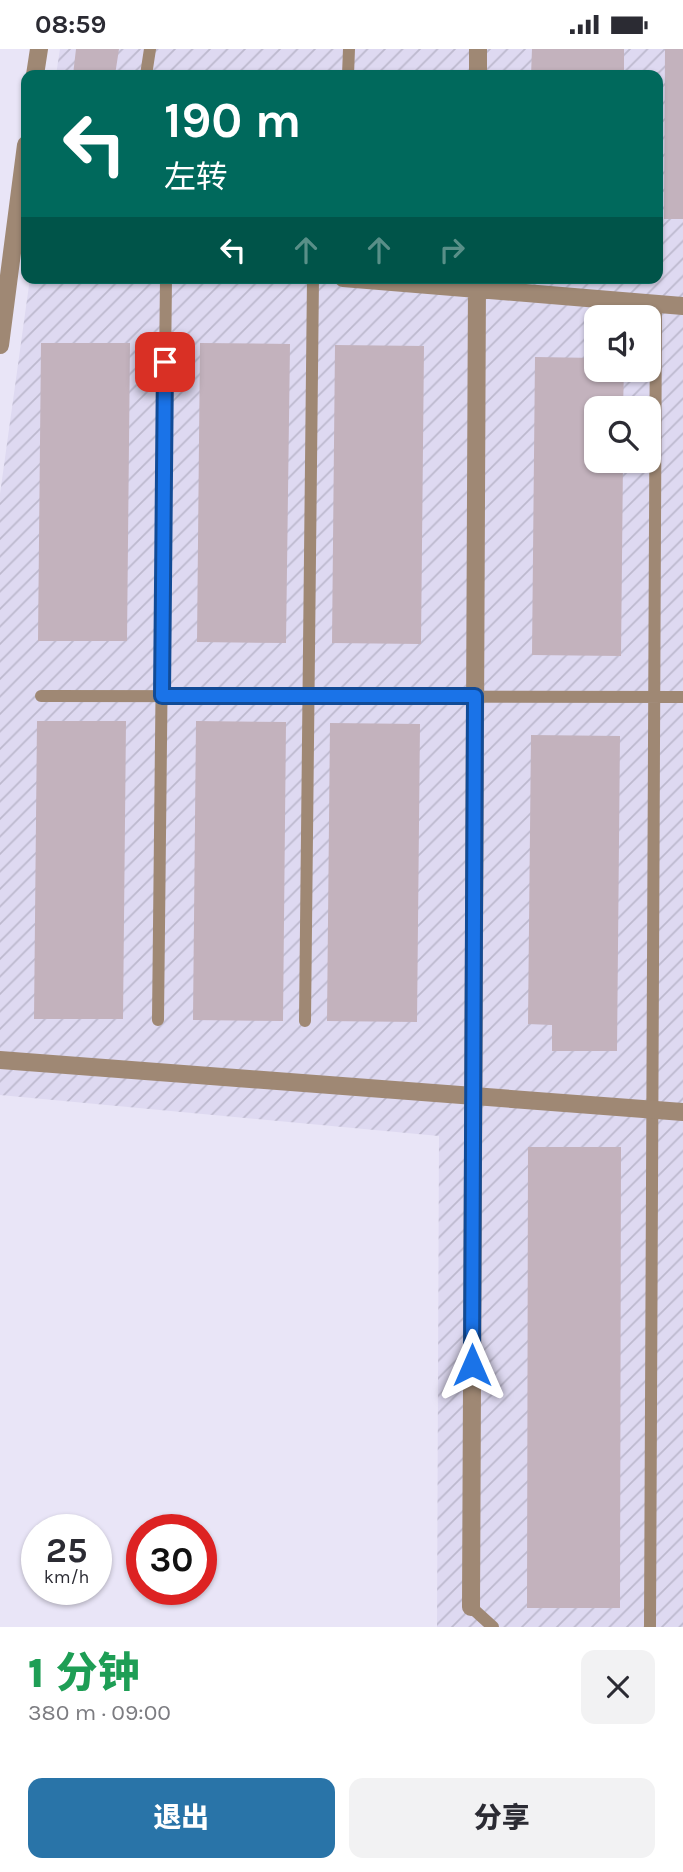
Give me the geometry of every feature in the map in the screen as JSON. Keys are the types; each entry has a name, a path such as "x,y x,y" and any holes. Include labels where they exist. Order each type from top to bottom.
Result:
{"street":[{"path":"37,70 39,49"},
{"path":"478,49 478,70"},
{"path":"0,345 19,252 21,221"},
{"path":"471,1607 477,284 683,306"},
{"path":"0,1060 683,1112"}],"lane":[{"path":"147,70 150,49"},
{"path":"348,70 349,49"},
{"path":"158,1020 166,284"},
{"path":"305,1021 313,284"},
{"path":"650,1627 656,304"},
{"path":"41,696 683,697"},
{"path":"471,1607 494,1627"}],"shaded area":[{"path":"60,49 683,49 683,1627 437,1627 439,1136 0,1095 0,494 29,284 663,284 663,70 57,70"}],"building":[{"path":"76,49 119,49 116,70 74,70"},
{"path":"532,49 624,49 624,70 531,70"},
{"path":"665,49 683,49 683,219 664,219"},
{"path":"41,343 130,343 127,641 38,641"},
{"path":"200,343 290,344 286,643 197,642"},
{"path":"335,345 424,346 421,644 332,643"},
{"path":"535,357 584,358 584,382 624,382 623,396 584,396 584,473 623,473 621,656 532,655"},
{"path":"37,721 126,721 123,1019 34,1019"},
{"path":"196,721 286,722 283,1021 193,1020"},
{"path":"330,723 420,724 417,1022 327,1021"},
{"path":"531,735 620,736 617,1051 552,1051 552,1025 528,1024"},
{"path":"528,1147 621,1147 620,1608 527,1608"}],"route":[{"path":"165,362 162,696 475,696 472,1365"}]}
